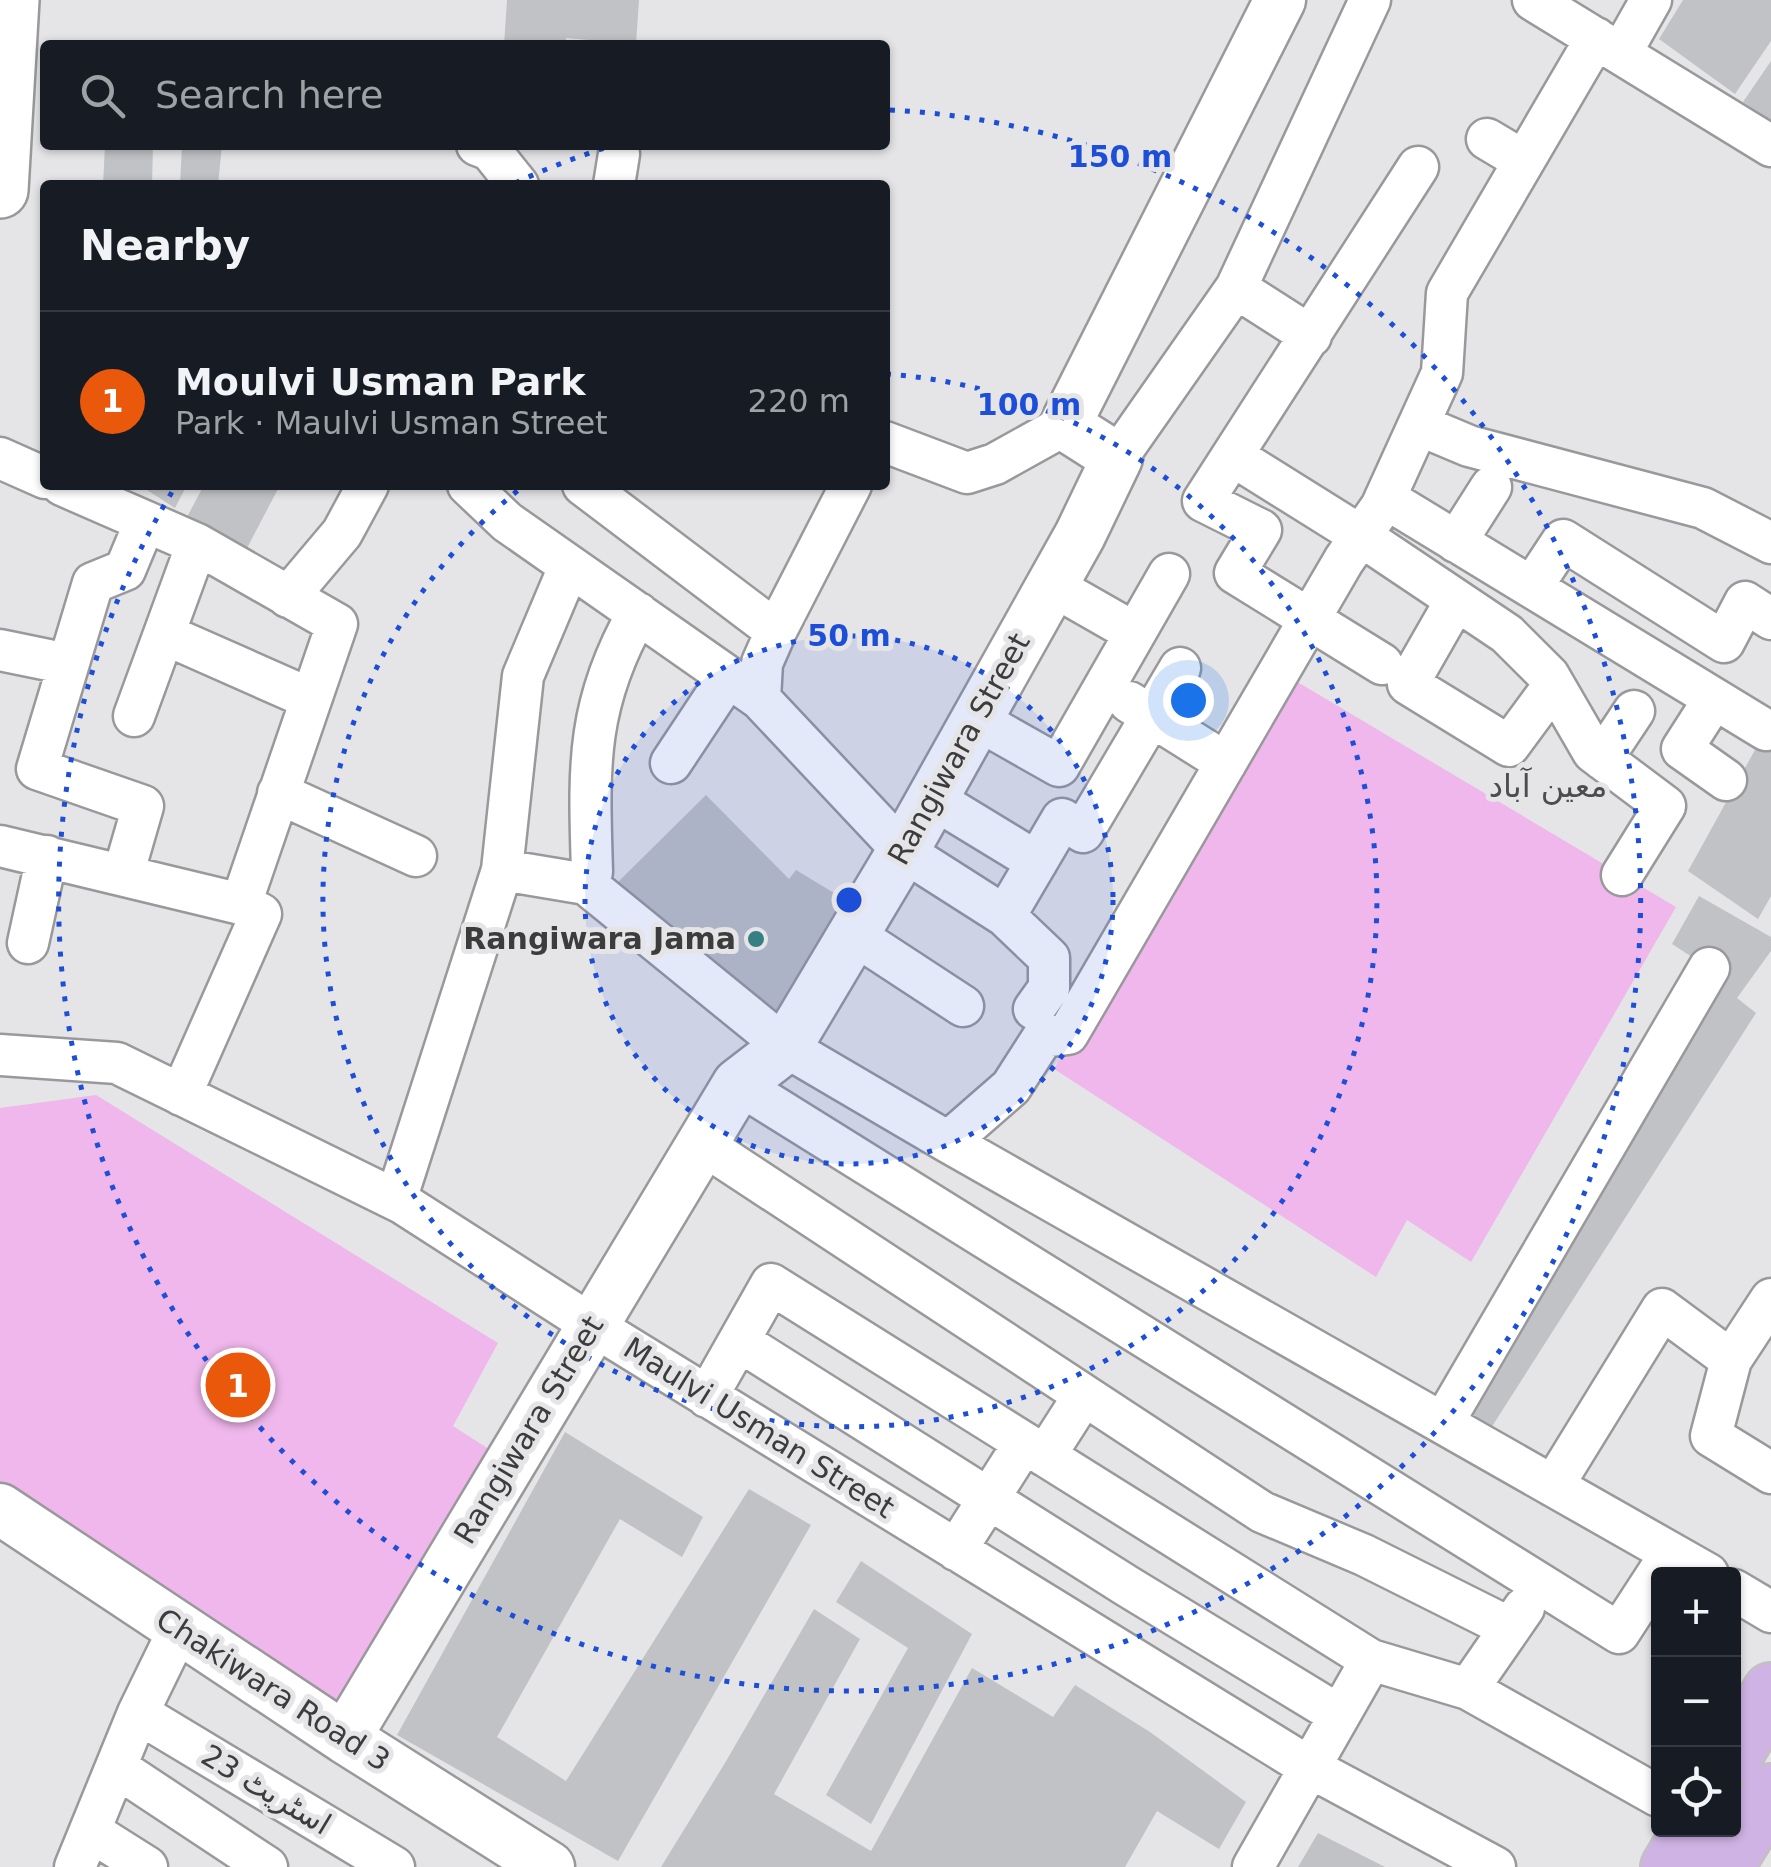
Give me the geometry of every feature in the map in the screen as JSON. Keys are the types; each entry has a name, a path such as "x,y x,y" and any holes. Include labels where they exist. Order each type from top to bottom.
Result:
{"main road":[{"path":"0,190 11,0"},
{"path":"1739,1747 1771,1691"},
{"path":"1725,1867 1771,1792"},
{"path":"1668,1867 1687,1837"}],"street":[{"path":"890,444 967,472 995,464 1065,426 1280,0"},
{"path":"1065,426 1117,458 1236,288 1370,0"},
{"path":"1533,0 1771,146"},
{"path":"948,1142 1011,1087 1043,1037 1068,1034 1310,618 1386,498 1442,373 1447,293 1524,161 1609,46 1651,0"},
{"path":"1487,138 1524,161"},
{"path":"490,150 514,180"},
{"path":"1382,664 1236,572 1262,530 1203,501 1418,167"},
{"path":"1236,288 1310,336"},
{"path":"1419,425 1469,446 1703,508 1771,543"},
{"path":"1232,456 1361,536 1506,634 1551,681 1592,752 1664,806 1622,875"},
{"path":"0,458 40,476"},
{"name":"Rangiwara Street","path":"345,1738 738,1084 786,1047 903,851 1117,458"},
{"path":"1456,542 1491,487"},
{"path":"73,490 197,544 336,624 240,904"},
{"path":"288,597 342,533 365,490"},
{"path":"473,490 507,522 744,688 903,851 1005,916 1049,958 1048,988 1034,1008"},
{"path":"590,490 776,631"},
{"path":"671,763 744,688 762,663 832,492"},
{"path":"1386,498 1766,730"},
{"path":"122,874 142,806 37,769 93,583 125,570 146,522"},
{"path":"1532,587 1563,540 1724,642 1745,602 1771,619"},
{"path":"134,716 197,544"},
{"path":"396,1200 502,870 522,676 569,567"},
{"path":"1456,600 1408,684 1509,746 1551,681 1608,568"},
{"path":"976,719 1059,766 1169,574"},
{"path":"1051,585 1135,633"},
{"path":"586,884 592,872 589,774 600,697 618,648 638,613"},
{"path":"164,634 311,699"},
{"path":"0,650 68,664"},
{"path":"1005,916 1062,819 1083,832 1180,668"},
{"path":"1105,686 1226,762"},
{"path":"1714,699 1682,749 1726,780"},
{"path":"1602,759 1634,711"},
{"path":"278,793 416,856"},
{"path":"932,798 1037,862"},
{"path":"0,846 240,904 260,914 182,1094"},
{"path":"28,943 46,856"},
{"path":"502,870 586,884 786,1047 1696,1567"},
{"path":"853,934 963,1006"},
{"path":"1443,1423 1709,968"},
{"name":"Maulvi Usman Street","path":"0,1056 117,1063 396,1200 1309,1767 1495,1867"},
{"path":"738,1084 1619,1633 1671,1553"},
{"path":"869,1165 902,1115"},
{"path":"702,1144 1262,1512 1364,1555 1510,1628"},
{"path":"708,1397 771,1284 1371,1660 1468,1689 1651,1792"},
{"path":"1553,1486 1662,1309 1731,1360"},
{"path":"1766,1318 1731,1360 1711,1436 1771,1473"},
{"path":"739,1341 1339,1714"},
{"path":"956,1550 989,1499 1084,1395"},
{"name":"Chakiwara Road 3","path":"0,1509 345,1738 549,1867"},
{"path":"1468,1689 1540,1584"},
{"path":"1741,1594 1771,1612"},
{"path":"146,1867 82,1849 138,1713 178,1629"},
{"path":"1253,1867 1371,1660"},
{"name":"اسٹریٹ 23","path":"138,1713 394,1867"},
{"path":"116,1767 267,1867"}],"shaded area":[{"path":"1279,671 1676,907 1471,1262 1407,1220 1376,1277 1054,1069"},
{"path":"96,1095 498,1343 453,1426 509,1462 345,1738 0,1509 0,1108"}],"building":[{"path":"507,0 639,0 636,40 504,40"},
{"path":"1683,0 1771,0 1771,41 1735,94 1659,39"},
{"path":"1771,61 1771,121 1743,102"},
{"path":"105,150 153,150 152,180 103,180"},
{"path":"182,150 222,150 218,180 180,180"},
{"path":"147,490 184,490 175,508"},
{"path":"201,490 277,490 246,550 187,517"},
{"path":"1771,721 1771,896 1758,919 1688,871"},
{"name":"Rangiwara Jama","path":"706,795 789,879 796,870 854,905 786,1022 615,885"},
{"path":"1699,896 1771,937 1771,951 1737,998 1756,1013 1491,1428 1465,1411 1709,968 1672,944"},
{"path":"565,1432 703,1517 682,1557 620,1519 497,1737 566,1781 749,1489 811,1525 618,1861 397,1735"},
{"path":"861,1561 972,1634 871,1824 826,1795 908,1648 836,1602"},
{"path":"814,1609 860,1639 774,1794 871,1851 972,1668 1053,1717 1075,1685 1150,1732 1246,1802 1219,1849 1157,1811 1125,1867 661,1867"},
{"path":"1318,1833 1385,1867 1298,1867"}],"place":[{"name":"Rangiwara Jama","path":"756,939"},
{"name":"Moulvi Usman Park","path":"238,1385"}],"district":[{"name":"معین آباد","path":"1548,786"}]}
